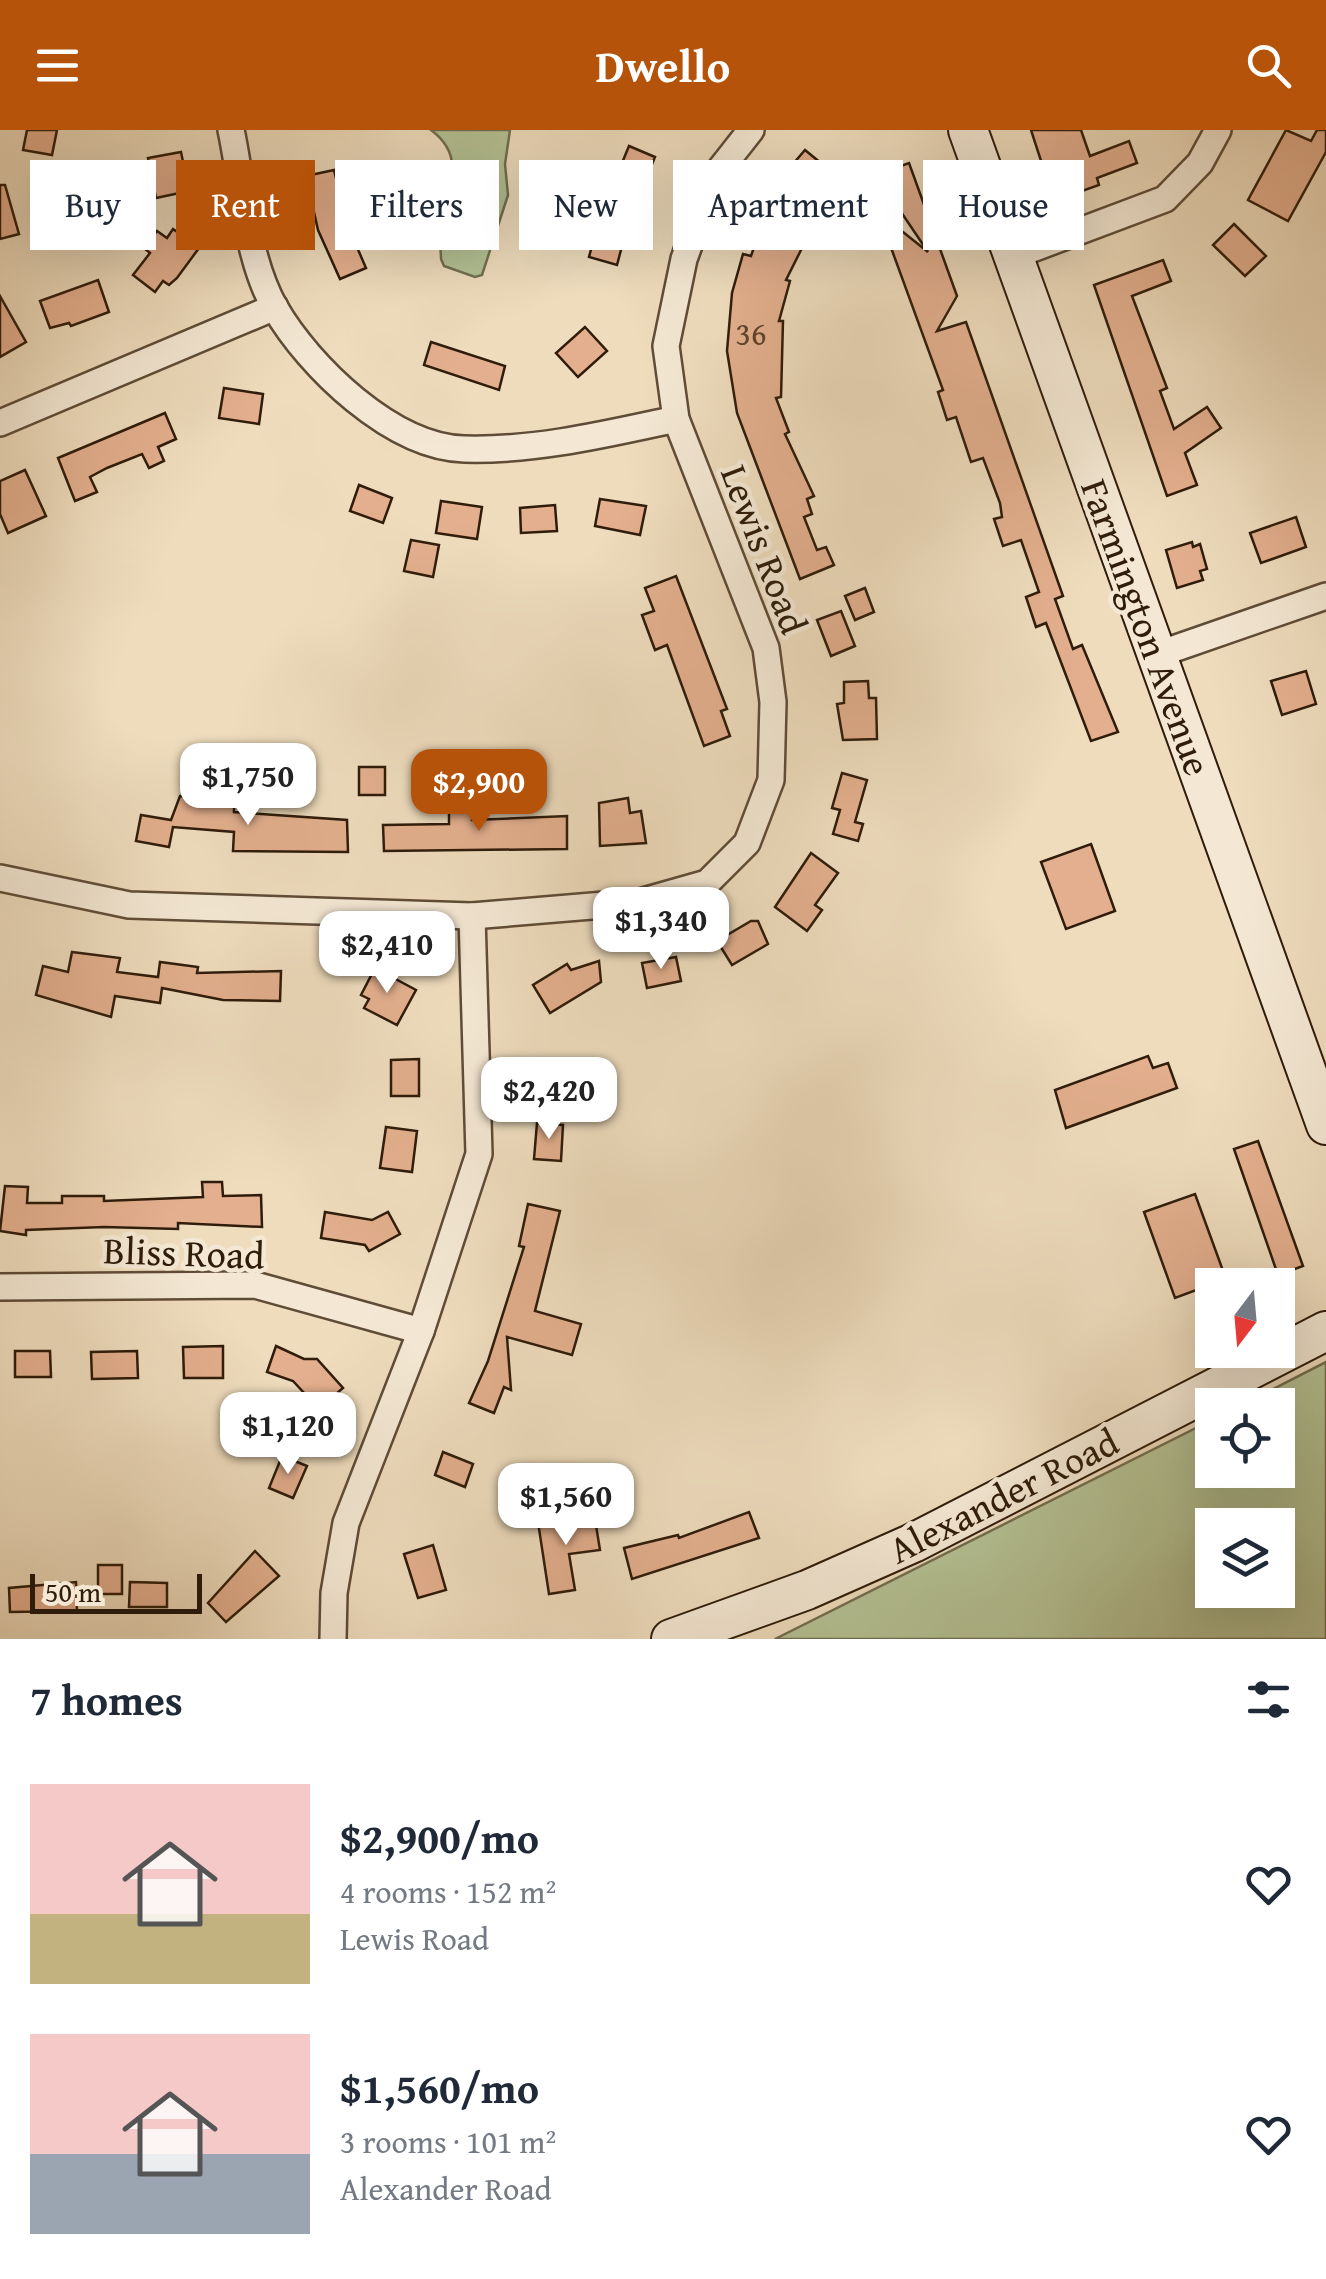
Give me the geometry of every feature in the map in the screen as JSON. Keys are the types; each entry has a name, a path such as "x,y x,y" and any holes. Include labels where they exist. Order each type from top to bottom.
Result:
{"main road":[{"name":"Farmington Avenue","path":"968,130 1326,1125"},
{"name":"Alexander Road","path":"670,1639 807,1590 913,1543 1326,1331"}],"street":[{"path":"232,130 258,263 274,307 347,393 394,428 460,449 553,445 676,419"},
{"name":"Lewis Road","path":"0,878 129,905 472,916 640,902 707,883 747,844 771,780 773,702 766,648 676,419 666,346 684,259 714,177 751,130"},
{"path":"1016,255 1165,199 1200,163 1218,130"},
{"path":"0,423 274,307"},
{"path":"1156,655 1326,596"},
{"path":"333,1639 334,1593 346,1523 421,1331 479,1154 472,916"},
{"name":"Bliss Road","path":"0,1287 255,1285 421,1331"}],"green space":[{"path":"431,130 510,130 505,164 508,195 499,223 499,160 451,160 441,139"},
{"path":"440,250 490,250 482,275 475,277 444,266"},
{"path":"1326,1362 1326,1639 775,1639 1195,1429 1195,1488 1295,1488 1295,1388 1275,1388"}],"building":[{"path":"27,130 57,130 52,155 23,150"},
{"path":"1031,130 1081,130 1090,156 1129,141 1137,163 1097,178 1099,185 1084,190 1084,160 1041,160"},
{"path":"1286,130 1311,141 1317,130 1326,130 1326,152 1288,221 1248,200"},
{"path":"629,146 655,157 653,162 623,160"},
{"path":"805,150 817,160 796,160"},
{"path":"181,152 183,160 176,160 176,194 156,198 156,160 148,158"},
{"path":"909,163 923,202 923,245 903,215 903,165"},
{"path":"334,170 335,250 358,250 366,268 340,279 318,230 315,174"},
{"path":"0,185 5,185 19,234 0,239"},
{"path":"1234,224 1266,256 1245,276 1213,245"},
{"path":"173,229 176,250 198,250 177,278 169,285 163,281 155,292 133,275 150,253 146,250 156,250 157,231 167,238"},
{"path":"903,232 928,252 940,250 957,296 937,331 966,322 1063,596 1055,599 1073,649 1082,645 1118,732 1091,741 1046,623 1036,627 1026,597 1039,592 1021,540 1003,546 994,519 1002,517 1000,503 983,458 971,462 956,417 947,420 938,392 943,390 892,250 903,250"},
{"path":"591,250 621,250 617,265 589,257"},
{"path":"753,250 801,250 786,280 790,281 779,321 783,321 781,397 776,398 789,432 785,434 814,496 807,499 812,514 804,517 817,550 826,547 834,565 800,579 737,413 727,351 732,293 743,254 751,256"},
{"path":"1163,260 1171,281 1132,296 1167,388 1160,391 1174,429 1207,407 1221,428 1185,453 1197,485 1167,496 1094,285"},
{"path":"98,280 109,312 71,326 69,323 50,328 40,301"},
{"path":"0,296 26,342 0,357"},
{"path":"585,327 607,351 578,377 556,353"},
{"path":"431,342 505,366 499,390 424,365"},
{"path":"224,388 263,394 259,424 219,418"},
{"path":"165,413 176,439 158,447 164,461 149,468 142,454 107,468 90,477 97,492 75,501 58,458"},
{"path":"25,470 46,516 8,533 0,514 0,481"},
{"path":"359,485 392,498 383,523 350,511"},
{"path":"600,499 646,506 640,535 595,526"},
{"path":"441,501 482,507 477,539 436,533"},
{"path":"555,505 557,531 521,533 520,508"},
{"path":"1296,517 1306,547 1261,563 1250,533"},
{"path":"411,540 439,545 433,577 404,571"},
{"path":"1192,542 1193,547 1200,544 1207,569 1200,571 1203,580 1177,588 1166,550"},
{"path":"676,576 727,709 721,711 730,736 704,746 667,645 655,650 642,615 654,611 645,588"},
{"path":"865,588 874,612 855,620 845,596"},
{"path":"841,611 855,646 831,656 817,620"},
{"path":"1306,671 1316,704 1282,715 1271,681"},
{"path":"868,681 869,698 876,698 877,739 843,740 837,704 844,703 844,682"},
{"path":"359,767 385,767 385,795 359,795"},
{"path":"842,773 867,780 855,822 863,824 858,841 833,834 840,810 832,808"},
{"path":"180,796 234,799 234,812 347,820 348,852 233,851 234,832 173,827 169,847 136,841 141,815 171,820"},
{"path":"628,798 630,813 641,811 646,843 600,846 599,803"},
{"path":"449,806 472,806 472,820 567,816 567,849 384,851 383,825 449,824"},
{"path":"1091,844 1115,911 1066,929 1041,862"},
{"path":"811,853 838,873 815,905 822,910 807,931 775,907"},
{"path":"751,921 758,921 768,944 732,965 717,941"},
{"path":"72,952 120,958 117,972 158,977 160,962 198,967 197,973 281,971 280,1001 223,1000 162,988 160,1003 115,996 111,1017 36,995 43,966 68,972"},
{"path":"676,957 681,981 647,988 642,963"},
{"path":"599,961 601,982 550,1013 533,985 567,964 571,970"},
{"path":"375,968 416,990 397,1025 364,1008 369,999 361,995"},
{"path":"1148,1056 1153,1068 1168,1063 1177,1088 1066,1128 1055,1090"},
{"path":"419,1059 419,1096 391,1096 391,1060"},
{"path":"537,1123 563,1125 561,1161 534,1159"},
{"path":"386,1127 417,1131 412,1172 380,1168"},
{"path":"1258,1141 1303,1266 1276,1268 1234,1149"},
{"path":"202,1182 222,1182 223,1196 261,1195 262,1227 178,1223 178,1229 26,1230 26,1235 0,1231 5,1186 28,1187 27,1203 62,1203 62,1196 104,1196 104,1201 203,1197"},
{"path":"1195,1194 1222,1268 1195,1268 1195,1291 1175,1298 1144,1212"},
{"path":"528,1204 560,1211 535,1311 581,1324 572,1355 507,1337 511,1390 504,1387 494,1413 469,1403 488,1361 524,1247 519,1246"},
{"path":"325,1212 372,1220 388,1212 400,1234 369,1251 365,1245 321,1238"},
{"path":"223,1346 223,1378 184,1378 183,1347"},
{"path":"276,1346 304,1359 317,1359 343,1388 319,1409 293,1381 267,1372"},
{"path":"15,1351 50,1351 51,1377 15,1377"},
{"path":"137,1351 138,1378 92,1379 91,1352"},
{"path":"443,1452 473,1464 465,1487 435,1475"},
{"path":"282,1456 307,1466 293,1498 269,1488"},
{"path":"749,1512 759,1538 632,1579 624,1548 678,1535 679,1538"},
{"path":"594,1513 600,1550 569,1554 575,1590 549,1594 538,1522"},
{"path":"433,1545 446,1590 418,1598 404,1554"},
{"path":"255,1551 279,1576 226,1622 208,1603"},
{"path":"98,1565 122,1565 122,1594 98,1594"},
{"path":"76,1582 77,1611 10,1612 9,1588"},
{"path":"130,1582 167,1583 167,1607 129,1607"}]}
